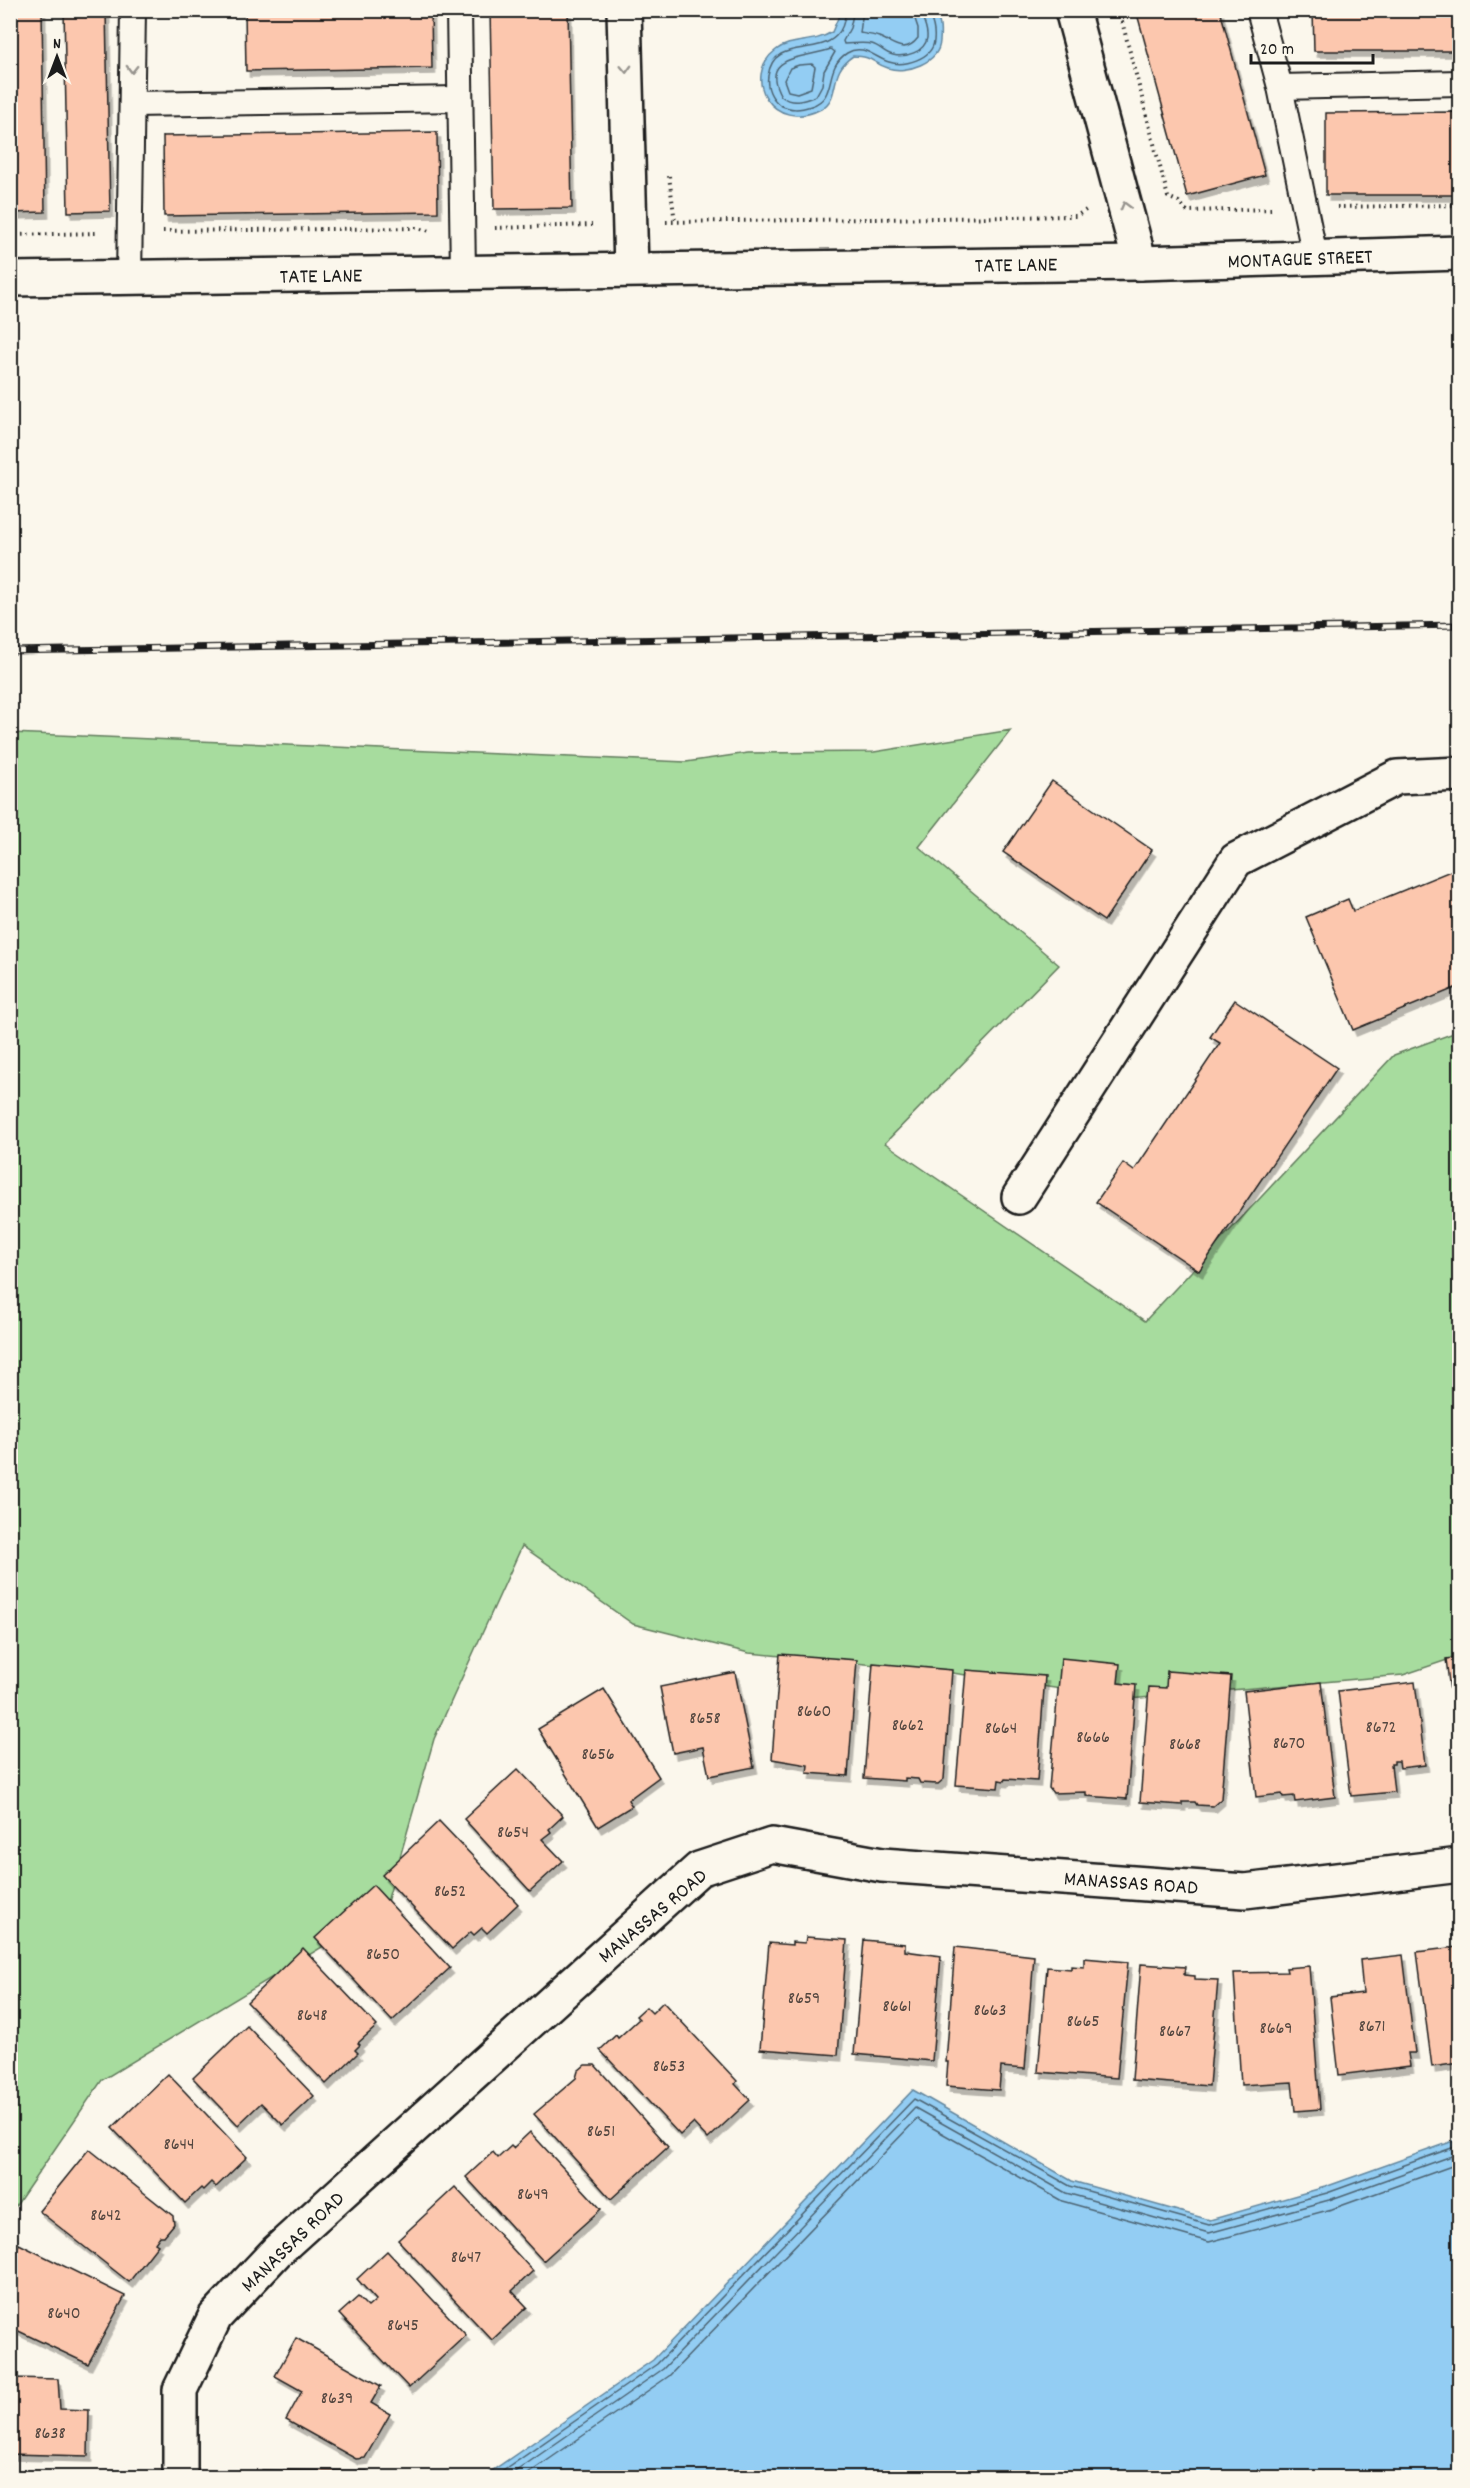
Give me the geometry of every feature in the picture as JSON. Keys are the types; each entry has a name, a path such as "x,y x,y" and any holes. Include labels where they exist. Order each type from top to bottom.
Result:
{"street":[{"path":"624,10 631,270"},
{"path":"1072,10 1140,263"},
{"name":"MONTAGUE STREET","path":"1140,263 1460,253"},
{"name":"TATE LANE","path":"10,279 1140,263"},
{"path":"1019,1197 1236,860 1397,777 1460,774"},
{"name":"MANASSAS ROAD","path":"180,2478 180,2390 214,2317 277,2251 699,1869 772,1845 882,1865 1245,1890 1460,1865"}],"lane":[{"path":"129,279 133,10"},
{"path":"459,10 464,272"},
{"path":"1259,10 1280,87 1316,257"},
{"path":"1280,87 1460,83"},
{"path":"132,104 460,99"}],"path":[{"path":"1119,10 1168,197"},
{"path":"10,235 416,228 436,232 463,232 491,228 630,224 1076,216 1107,200 1168,197 1179,201 1186,211 1460,205"}],"green space":[{"path":"1011,730 919,847 1059,965 885,1143 1145,1321 1394,1055 1459,1031 1459,1656 1403,1675 1129,1699 939,1671 749,1653 633,1624 522,1546 434,1739 385,1909 102,2080 11,2213 11,733 686,762 748,753 874,752"}],"water":[{"path":"841,11 933,11 940,25 938,49 928,61 904,69 888,68 869,58 853,56 840,70 831,98 821,109 804,115 789,114 776,108 767,99 762,87 761,74 766,61 782,46 825,36 832,32"},
{"path":"913,2090 1072,2181 1210,2220 1325,2187 1459,2139 1459,2477 486,2477 653,2360"}],"building":[{"path":"10,10 42,10 45,212 10,213"},
{"path":"64,10 106,10 110,211 68,212"},
{"path":"245,10 431,10 432,68 246,71"},
{"path":"490,10 568,10 572,208 494,209"},
{"path":"1136,10 1220,10 1265,175 1187,196"},
{"path":"1313,10 1460,10 1460,51 1314,51"},
{"path":"1460,112 1460,195 1326,195 1326,113"},
{"path":"437,132 438,212 164,216 163,136"},
{"path":"1052,781 1152,850 1104,921 1003,852"},
{"path":"1460,867 1460,986 1353,1030 1306,917 1348,899 1353,911"},
{"path":"1235,1000 1337,1068 1199,1271 1096,1202 1123,1163 1134,1171 1220,1043 1210,1037"},
{"path":"780,1654 857,1660 848,1776 807,1773 808,1765 772,1759"},
{"path":"1460,1657 1460,1762 1459,1762 1446,1659"},
{"path":"1061,1658 1120,1664 1118,1683 1136,1685 1127,1799 1086,1796 1086,1792 1053,1793 1049,1788"},
{"path":"873,1663 952,1670 944,1779 938,1784 920,1783 918,1779 905,1778 905,1781 864,1778"},
{"path":"966,1670 1045,1676 1037,1781 999,1780 998,1788 956,1785"},
{"path":"1167,1671 1231,1676 1221,1799 1213,1806 1197,1805 1195,1802 1182,1802 1182,1805 1140,1802 1149,1687 1166,1688"},
{"path":"735,1672 754,1767 709,1776 703,1747 673,1753 660,1687"},
{"path":"1321,1682 1335,1797 1295,1802 1294,1796 1283,1797 1282,1794 1256,1797 1244,1691"},
{"path":"1415,1682 1425,1765 1400,1768 1399,1761 1394,1761 1394,1764 1391,1764 1394,1792 1351,1796 1338,1691"},
{"path":"604,1689 659,1777 628,1800 632,1806 598,1827 538,1729"},
{"path":"518,1769 563,1816 549,1829 551,1832 542,1839 563,1861 530,1891 464,1819"},
{"path":"439,1821 518,1904 487,1933 482,1928 474,1935 471,1932 452,1949 382,1875"},
{"path":"373,1885 450,1968 392,2021 315,1938"},
{"path":"806,1937 847,1940 838,2055 760,2049 769,1943 792,1945 792,1942 805,1943"},
{"path":"864,1940 905,1944 905,1951 941,1956 932,2061 854,2054"},
{"path":"955,1947 1034,1956 1025,2069 1001,2067 999,2090 946,2086"},
{"path":"1457,1947 1458,1954 1460,1954 1460,2063 1432,2067 1417,1952"},
{"path":"303,1948 377,2026 358,2043 360,2045 355,2050 358,2053 326,2084 247,2002"},
{"path":"1403,1955 1415,2053 1408,2053 1410,2066 1339,2075 1330,1997 1363,1993 1360,1960"},
{"path":"1084,1958 1128,1962 1117,2078 1038,2072 1047,1967 1071,1969 1071,1966 1084,1967"},
{"path":"1141,1964 1185,1967 1184,1975 1195,1976 1195,1979 1218,1980 1209,2086 1132,2080"},
{"path":"1309,1966 1320,2109 1295,2111 1292,2082 1241,2085 1234,1973 1287,1972 1286,1968"},
{"path":"663,2002 737,2081 735,2084 750,2100 708,2139 693,2123 680,2135 600,2050 616,2035 618,2038 639,2019 636,2016 646,2007 652,2013"},
{"path":"247,2026 314,2096 283,2125 261,2103 238,2125 193,2078"},
{"path":"585,2065 595,2065 668,2147 611,2199 534,2114 576,2078 578,2071"},
{"path":"168,2074 247,2157 216,2187 211,2182 185,2203 112,2128"},
{"path":"530,2132 601,2209 543,2261 466,2177 493,2152 498,2158"},
{"path":"89,2149 173,2216 174,2224 164,2236 160,2236 155,2243 158,2245 129,2282 39,2211"},
{"path":"455,2187 533,2271 512,2291 527,2307 492,2340 398,2240"},
{"path":"19,2244 125,2296 88,2364 10,2327 10,2261"},
{"path":"387,2251 466,2335 409,2388 339,2314 358,2297 368,2307 376,2300 357,2279"},
{"path":"296,2338 381,2386 371,2403 390,2414 365,2458 356,2459 286,2420 302,2391 275,2376"},
{"path":"10,2378 58,2379 60,2409 89,2410 88,2456 10,2454"},
{"path":"262,2470 367,2471 367,2478 262,2478"},
{"path":"10,2473 78,2474 78,2478 10,2478"}],"railway":[{"path":"10,651 1460,625"}]}
